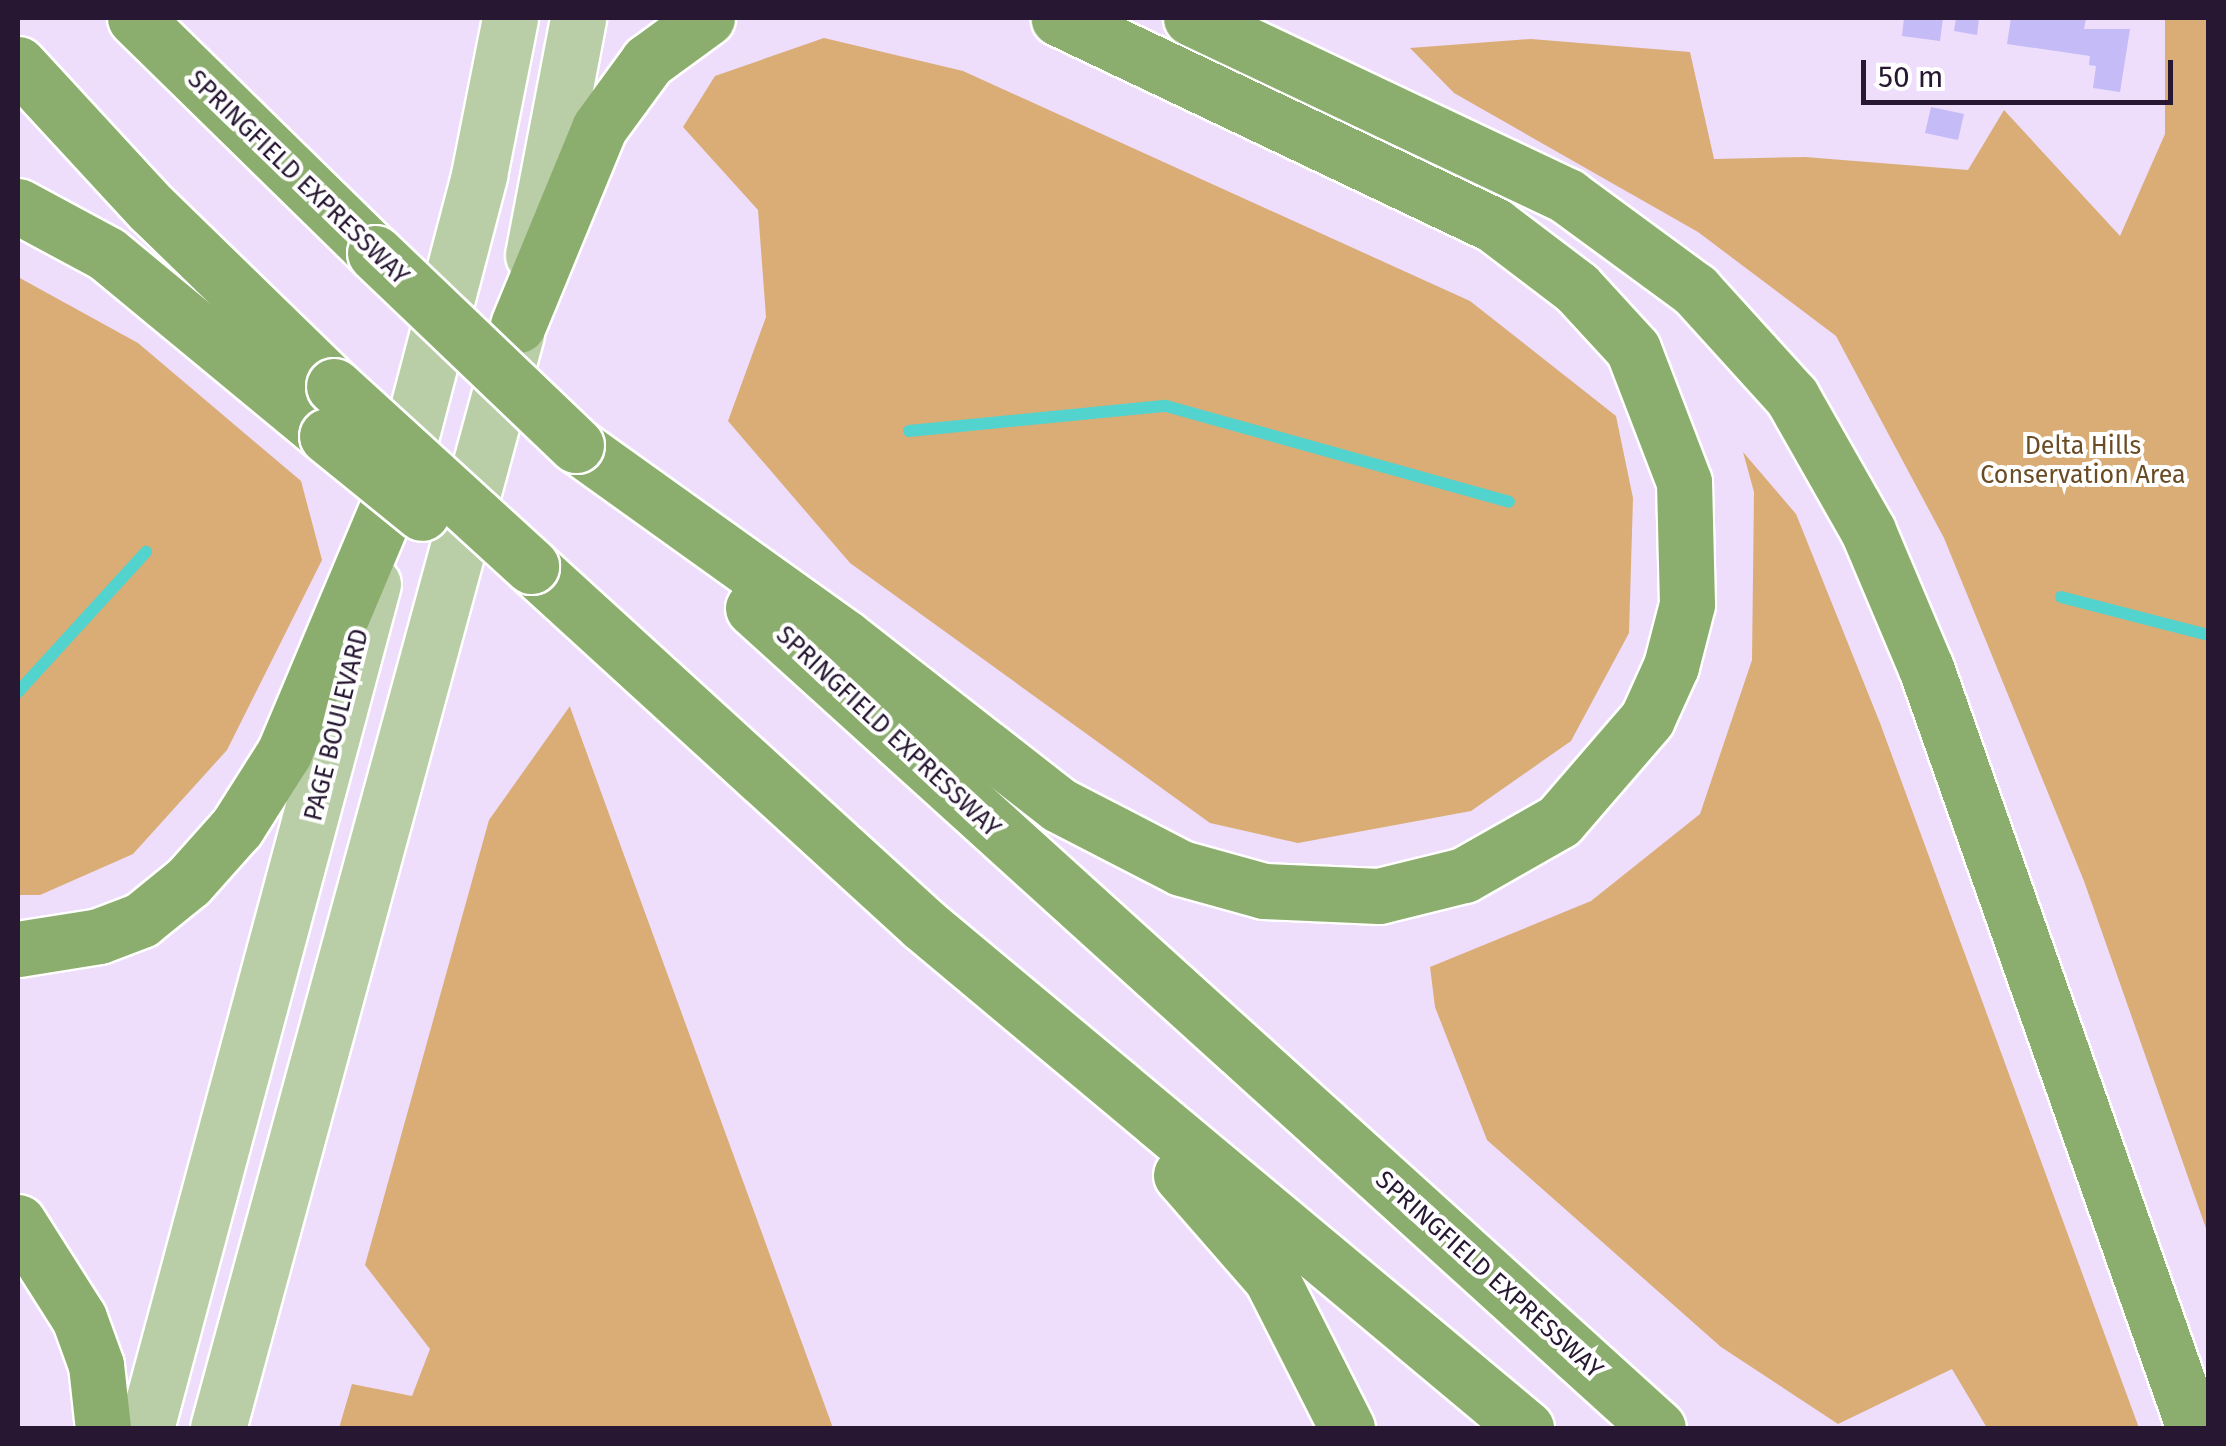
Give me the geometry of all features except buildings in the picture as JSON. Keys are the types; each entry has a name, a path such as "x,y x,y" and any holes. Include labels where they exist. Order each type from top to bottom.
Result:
{"highway":[{"name":"SPRINGFIELD EXPRESSWAY","path":"135,18 576,444 1658,1428"},
{"path":"518,325 599,128 648,61 707,18"},
{"path":"576,444 844,636 1048,797 1195,873 1264,891 1379,896 1473,871 1560,821 1647,719 1671,666 1687,604 1689,528 1682,471 1633,349 1577,288 1494,224 1059,18"},
{"path":"1191,18 1567,196 1695,290 1792,397 1861,517 1926,668 2194,1428"},
{"path":"18,64 331,411"},
{"path":"18,206 107,254 331,411 964,956 1526,1428"},
{"path":"18,949 65,944 141,920 188,882 238,827 284,753 399,480"},
{"path":"964,956 1256,1257 1324,1375 1347,1428"},
{"path":"18,1222 79,1318 96,1365 103,1428"}],"main road":[{"name":"PAGE BOULEVARD","path":"146,1428 313,823 479,175 510,18"},
{"path":"218,1428 518,325 578,18"}],"green space":[{"name":"Delta Hills Conservation Area","path":"2165,18 2208,18 2208,1234 2084,881 1944,538 1836,336 1698,232 1454,93 1410,48 1531,39 1690,52 1714,159 1805,157 1968,170 2004,110 2120,236 2165,134"},
{"path":"824,38 963,71 1470,301 1616,416 1633,498 1629,633 1571,741 1471,811 1298,843 1210,823 850,563 728,421 766,317 758,210 683,127 715,76"},
{"path":"18,277 138,343 301,481 322,560 227,750 133,854 40,895 18,895"},
{"path":"1743,452 1796,514 1880,723 2139,1428 1987,1428 1952,1369 1838,1424 1721,1347 1487,1140 1435,1007 1430,967 1591,901 1700,814 1752,660 1754,492"},
{"path":"570,706 833,1428 339,1428 352,1384 412,1396 430,1349 365,1265 489,820"}],"waterway":[{"path":"909,431 1166,406 1509,502"},
{"path":"18,692 146,552"},
{"path":"2061,597 2208,635"}]}
